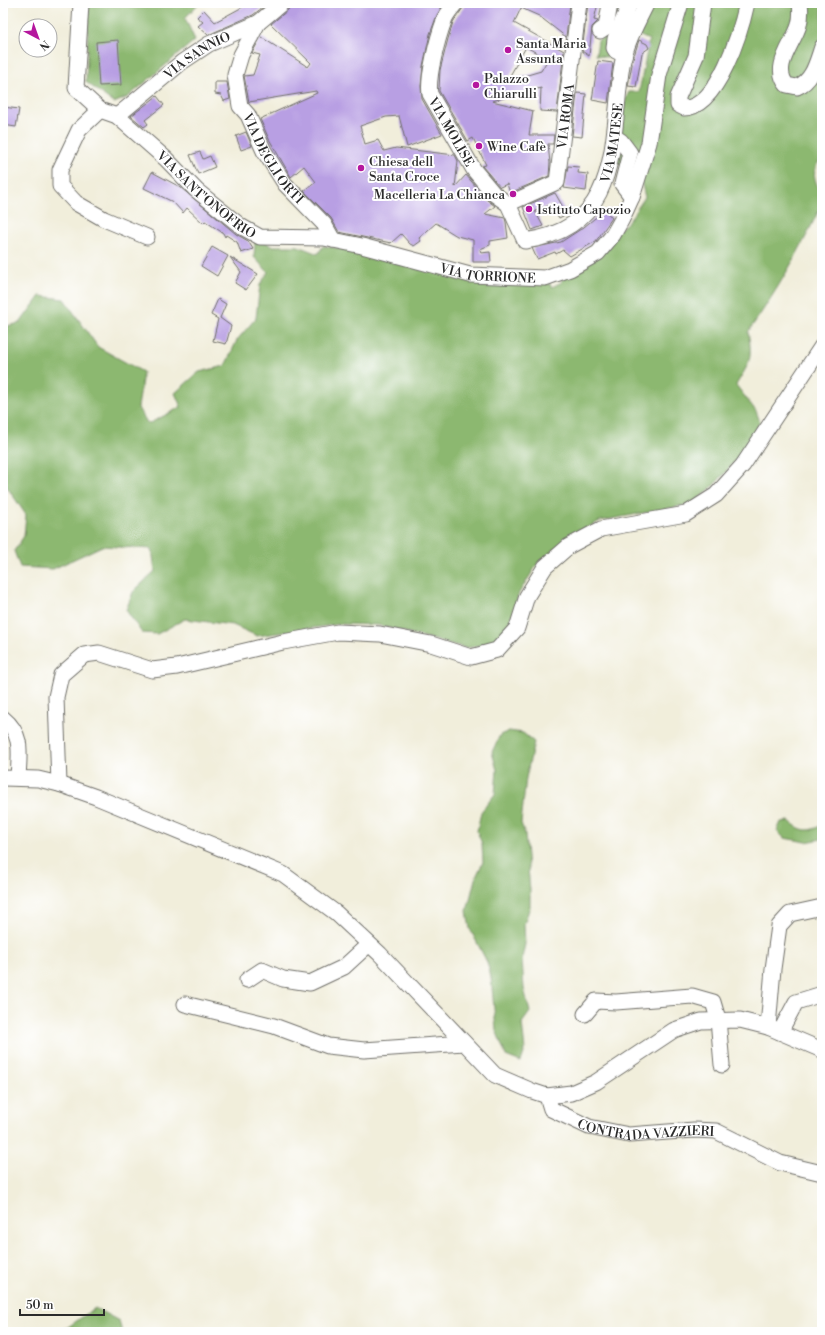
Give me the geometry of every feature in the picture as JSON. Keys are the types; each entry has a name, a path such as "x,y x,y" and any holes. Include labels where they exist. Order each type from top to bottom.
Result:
{"street":[{"path":"81,3 76,88 100,110 117,116"},
{"name":"VIA SANNIO","path":"117,116 182,62 209,44 258,23 282,3"},
{"name":"VIA MOLISE","path":"456,3 444,20 438,41 428,85 430,94 474,170 494,194 508,204"},
{"name":"VIA ROMA","path":"508,204 557,182 579,3"},
{"path":"600,31 606,27 611,3"},
{"path":"624,55 616,52 614,45 630,3"},
{"name":"VIA MATESE","path":"508,204 525,241 549,235 566,228 580,218 591,206 605,179 615,137 624,55 647,3"},
{"name":"VIA TORRIONE","path":"334,240 470,275 545,278 570,269 600,251 617,227 632,197 649,143 659,75 681,3"},
{"path":"703,3 696,56 678,97 678,105 684,108 691,107 706,96 721,76 733,49 747,3"},
{"path":"800,3 801,15 799,25 782,66 782,77 787,85 797,87 806,82 814,68 822,46"},
{"name":"VIA DEGLI ORTI","path":"258,23 241,55 235,76 240,106 248,115 264,151 284,184 324,224 334,240"},
{"path":"100,110 79,130 60,170 60,186 76,203 104,219 147,237"},
{"name":"VIA SANT'ONOFRIO","path":"117,116 166,159 196,190 242,227 260,237 324,238 334,240"},
{"path":"615,137 621,141 630,153 622,184 632,197"},
{"path":"59,784 56,697 61,675 84,655 99,653 152,670 177,667 283,642 338,632 380,634 431,644 471,656 497,650 517,628 527,596 545,567 569,546 601,529 686,514 716,495 743,465 822,346"},
{"path":"3,718 13,726 20,744 10,778 38,779 59,784 96,797 283,874 336,913 369,944 495,1075 547,1096 571,1093 596,1082 642,1049 674,1030 701,1021 718,1019 740,1020 774,1029 822,1050"},
{"path":"774,1029 773,969 780,926 790,914 822,907"},
{"path":"247,980 262,970 283,979 310,983 344,967 369,944"},
{"path":"774,1029 796,1002 822,994"},
{"path":"585,1014 596,1001 616,1002 692,996 713,1002 718,1019 722,1065"},
{"path":"185,1004 274,1026 328,1046 364,1050 464,1043"},
{"name":"CONTRADA VAZZIERI","path":"547,1096 551,1109 589,1127 629,1135 694,1130 716,1131 780,1163 822,1173"}],"green space":[{"path":"89,3 199,3 185,18 195,40 128,97 114,103 86,82"},
{"path":"613,3 822,3 822,158 817,164 815,176 822,203 788,269 748,332 750,348 749,360 736,385 756,411 760,422 745,449 710,489 692,504 600,521 571,536 538,563 519,593 510,623 492,643 466,648 378,625 340,624 257,636 233,625 185,619 157,634 142,633 126,610 133,592 155,571 152,549 102,546 53,569 20,567 14,551 24,536 26,515 3,481 3,327 20,323 40,296 64,299 98,347 143,372 138,408 148,424 181,407 175,393 199,372 225,366 237,340 256,318 260,285 268,272 254,257 255,242 268,243 270,246 298,246 318,254 323,246 368,252 368,256 448,274 550,284 552,287 562,282 562,279 628,222 645,197 641,181 615,160 626,98 629,92 639,92 649,40 634,33 614,56 605,57 596,55 598,40 610,34"},
{"path":"509,731 523,733 534,742 526,778 521,823 525,834 530,890 530,907 524,924 525,944 522,958 524,989 530,1012 522,1023 525,1050 521,1062 506,1056 496,1030 491,977 487,962 470,929 467,911 475,879 483,862 482,844 477,831 481,812 495,794 497,770 492,752 500,735"},
{"path":"789,821 805,830 822,825 822,839 806,842 784,838 777,831 781,822"},
{"path":"95,1308 119,1321 122,1332 61,1332"}],"building":[{"path":"250,3 268,3 253,15 208,35 198,26 203,22 197,17 204,10 215,22"},
{"path":"291,3 444,3 437,15 430,34 423,66 421,86 422,99 442,134 407,147 399,116 386,117 360,126 365,144 378,140 384,151 396,148 455,155 458,161 455,187 466,175 487,200 495,206 485,214 505,218 508,238 490,241 490,245 480,249 481,253 490,252 491,262 473,262 473,240 457,236 436,223 419,238 421,241 414,246 410,244 401,234 391,243 339,232 331,218 304,191 316,182 304,166 291,177 269,139 260,119 317,93 316,91 249,102 244,76 253,75 260,55 252,53 261,37 308,67 311,63 271,24 288,10"},
{"path":"465,3 570,4 566,37 539,16 521,8 514,23 564,51 557,112 540,111 541,88 492,101 533,111 529,135 554,135 553,144 548,144 550,163 549,176 510,193 507,184 500,187 482,166 486,165 473,138 468,141 439,91 440,70 448,39 453,22","holes":["526,47 548,59 541,71 507,81"]},
{"path":"588,3 598,3 594,20 598,21 592,27 589,56 582,51"},
{"path":"118,40 121,85 99,86 96,42"},
{"path":"639,40 647,44 649,48 642,53 636,87 628,86 633,59"},
{"path":"598,61 613,63 608,103 592,100"},
{"path":"215,82 227,82 230,99 224,101 221,95 215,94"},
{"path":"577,93 586,94 582,137 572,136"},
{"path":"157,96 164,105 145,120 148,124 144,127 131,116"},
{"path":"3,107 19,109 16,127 3,125"},
{"path":"246,132 252,146 241,150 236,136"},
{"path":"200,152 203,159 210,156 215,167 198,174 190,155"},
{"path":"568,166 579,167 578,173 588,174 586,191 564,188"},
{"path":"152,172 180,187 236,234 248,241 253,249 241,253 237,242 226,235 225,237 223,233 205,221 203,223 187,208 183,213 173,202 144,188"},
{"name":"Istituto Capozio","path":"555,193 567,214 559,218 551,205 535,211 543,226 532,230 523,207"},
{"path":"605,210 612,218 596,241 570,256 563,250 556,254 555,252 537,259 532,248 561,242 584,227"},
{"path":"212,247 228,256 217,276 201,266"},
{"path":"230,257 258,274 246,290 235,283 241,272"},
{"path":"218,299 226,304 220,318 231,326 226,344 213,341 218,319 211,315"}],"place":[{"name":"Santa Maria Assunta","path":"508,50"},
{"name":"Palazzo Chiarulli","path":"476,85"},
{"name":"Wine Cafè","path":"479,146"},
{"name":"Chiesa dell Santa Croce","path":"361,168"},
{"name":"Macelleria La Chianca","path":"513,194"},
{"name":"Istituto Capozio","path":"529,209"}]}
